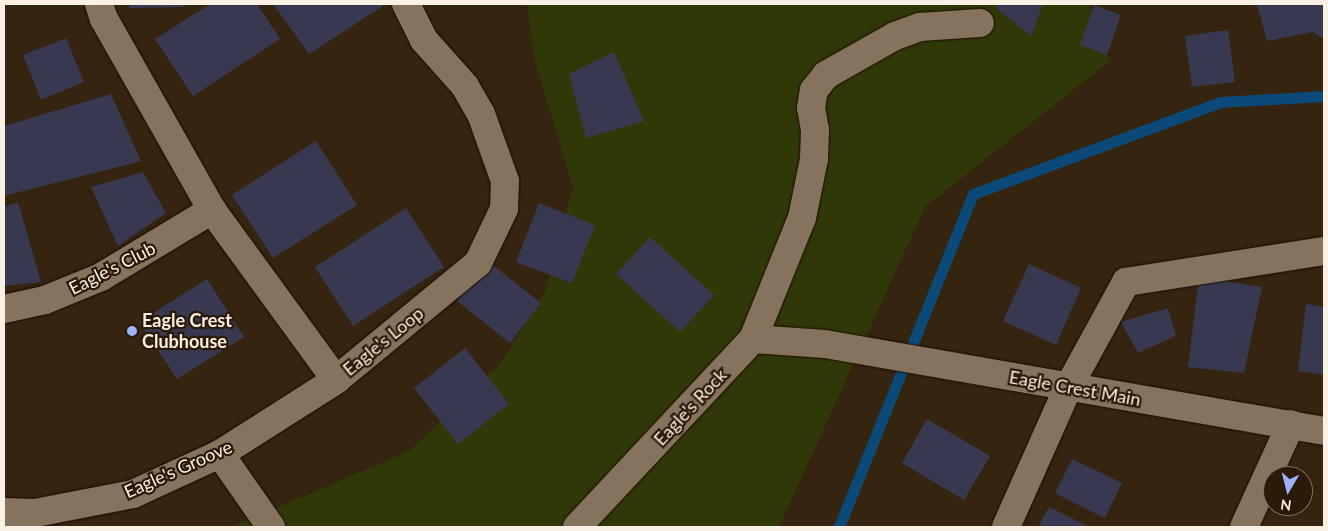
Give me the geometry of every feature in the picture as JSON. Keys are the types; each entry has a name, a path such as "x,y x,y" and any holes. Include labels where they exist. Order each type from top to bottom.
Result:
{"street":[{"name":"Eagle's Loop","path":"99,4 104,19 212,210 336,380 478,263 504,209 505,180 481,114 465,86 424,40 406,4"},
{"path":"753,339 802,218 814,159 814,90 826,75 895,36 920,27 980,23"},
{"name":"Eagle's Club","path":"4,309 45,300 101,277 212,210"},
{"path":"1006,527 1068,388 1126,282 1324,251"},
{"name":"Eagle Crest Main","path":"753,339 826,344 934,362 1068,388 1324,431"},
{"name":"Eagle's Rock","path":"577,527 753,339"},
{"name":"Eagle's Groove","path":"4,512 35,513 133,494 220,454 336,380"},
{"path":"1244,527 1291,424"},
{"path":"220,454 270,527"}],"green space":[{"path":"527,4 1089,4 1110,61 925,207 779,527 232,527 409,451 500,364 546,290 573,187 535,62"}],"building":[{"path":"129,4 184,4 184,7 129,8"},
{"path":"210,4 257,4 280,39 193,96 155,39"},
{"path":"273,4 381,4 383,6 309,54"},
{"path":"997,4 1043,4 1031,36 996,8"},
{"path":"1257,4 1324,4 1324,39 1313,32 1267,41"},
{"path":"1094,5 1121,15 1107,55 1080,45"},
{"path":"1228,30 1235,82 1192,87 1185,36"},
{"path":"66,38 84,82 41,100 23,55"},
{"path":"614,52 644,121 586,138 569,74"},
{"path":"111,94 141,161 4,196 4,126"},
{"path":"316,141 357,205 273,258 232,195"},
{"path":"143,172 166,213 118,246 91,187"},
{"path":"18,202 41,282 4,286 4,207"},
{"path":"539,203 595,225 572,283 516,262"},
{"path":"406,208 444,267 353,326 315,267"},
{"path":"650,237 714,295 680,332 616,274"},
{"path":"489,262 541,303 510,343 457,301"},
{"path":"1029,264 1081,288 1056,345 1003,321"},
{"path":"1199,277 1262,287 1244,373 1188,367"},
{"path":"207,279 244,337 177,379 139,322"},
{"path":"1306,304 1324,307 1324,375 1298,371"},
{"path":"1168,308 1176,336 1138,353 1121,322"},
{"path":"465,348 509,404 458,444 414,388"},
{"path":"927,419 990,456 964,500 902,463"},
{"path":"1072,459 1122,483 1105,518 1055,493"},
{"path":"1049,507 1089,527 1038,527"}],"waterway":[{"path":"839,527 973,194 1220,102 1324,96"}],"place":[{"name":"Eagle Crest Clubhouse","path":"132,331"}]}
